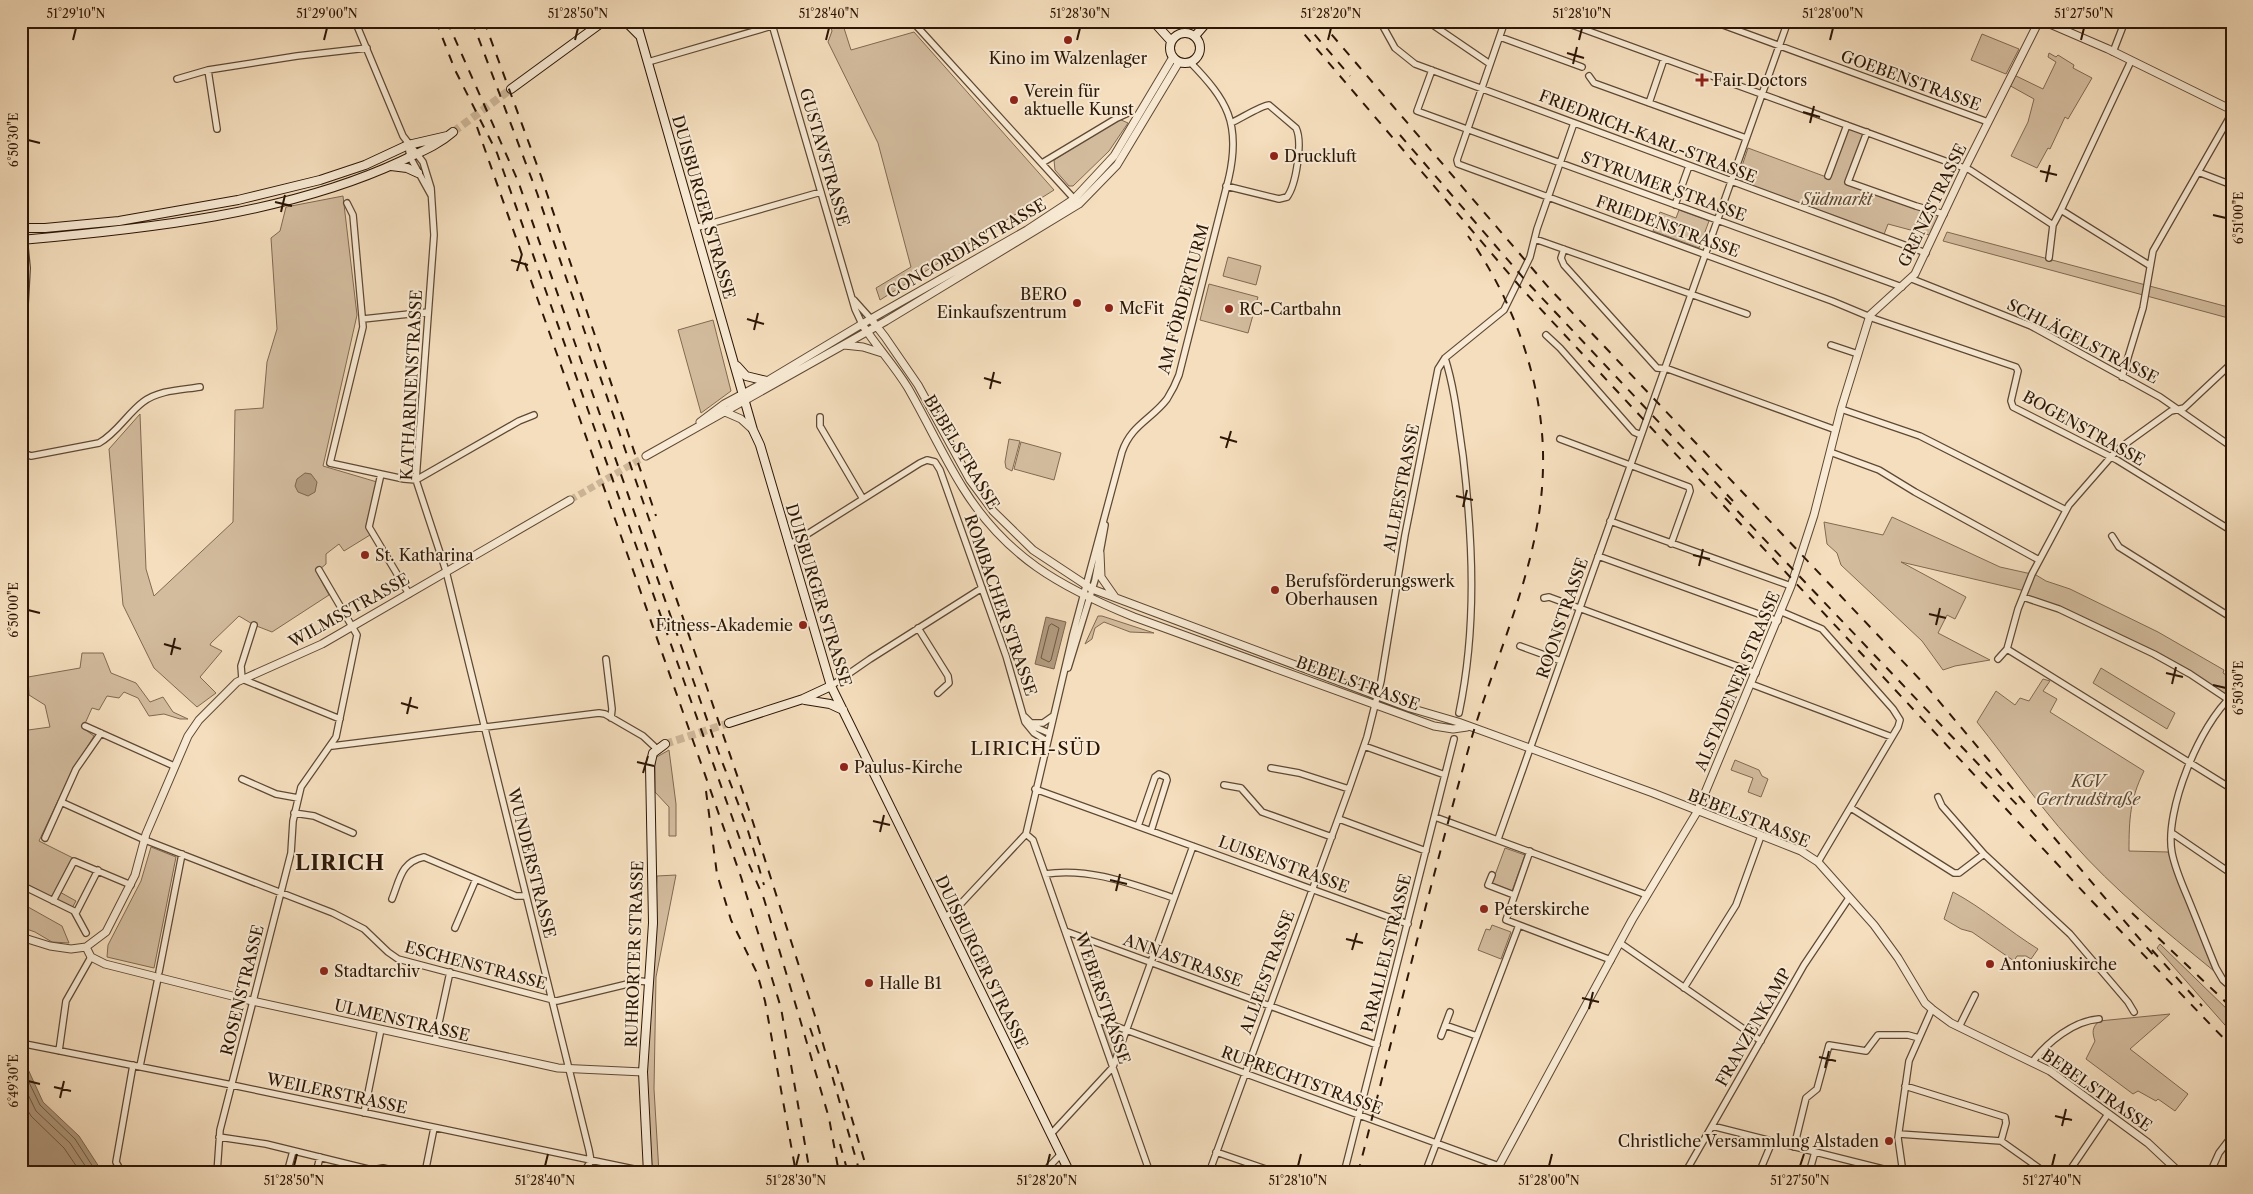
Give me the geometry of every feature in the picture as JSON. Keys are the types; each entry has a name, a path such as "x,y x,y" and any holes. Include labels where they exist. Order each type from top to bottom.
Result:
{"main road":[{"path":"511,89 602,23 610,21"},
{"path":"621,21 628,24 641,38"},
{"name":"DUISBURGER STRASSE","path":"636,21 736,365 753,430 760,445 831,686 1070,1173"},
{"path":"1153,21 1171,41"},
{"path":"1195,36 1208,21"},
{"path":"1183,32 1195,36 1200,49 1197,57 1190,62 1176,60 1170,51 1171,41 1176,35 1183,32"},
{"path":"22,228 119,221 238,200 300,186 365,165 408,145 451,134 429,150 318,192 240,211 120,230 22,241"},
{"path":"390,166 407,168 418,173"},
{"path":"736,365 746,376 767,381"},
{"path":"729,723 803,699 831,686"},
{"path":"803,699 830,704 843,710"},
{"path":"657,749 665,744"},
{"name":"RUHRORTER STRASSE","path":"648,1172 644,1072 653,909 649,771 651,759 657,749"}],"street":[{"name":"KATHARINENSTRASSE","path":"355,21 413,155 418,173 432,197"},
{"path":"648,62 772,24 789,21"},
{"path":"912,21 1076,201"},
{"name":"FRIEDRICH-KARL-STRASSE","path":"1380,21 1398,52 1411,62 1730,182 1926,253"},
{"path":"1427,21 1490,64"},
{"path":"1468,128 1505,21"},
{"path":"1561,21 1973,171 2052,225"},
{"name":"GOEBENSTRASSE","path":"1712,21 1988,122"},
{"name":"ROONSTRASSE","path":"1498,839 1652,406 1663,369 1788,21"},
{"path":"2041,21 2113,52 2230,110"},
{"name":"GRENZSTRASSE","path":"1870,315 1912,279 1988,122 2041,21"},
{"path":"2113,52 2125,21"},
{"name":"GUSTAVSTRASSE","path":"772,24 862,324"},
{"path":"1500,37 1582,67"},
{"path":"177,79 208,70 305,55 367,48"},
{"path":"1648,104 1664,58"},
{"name":"CONCORDIASTRASSE","path":"745,398 877,326 1076,201 1114,156 1176,60"},
{"path":"2049,258 2052,225 2061,210 2131,61"},
{"name":"AM FÖRDERTURM","path":"1090,586 1104,517 1125,443 1138,424 1167,399 1179,374 1226,186 1234,145 1231,123 1222,101 1190,62"},
{"path":"208,70 217,129"},
{"name":"STYRUMER STRASSE","path":"1432,70 1417,111 1468,128 1902,288"},
{"path":"1590,76 1594,83 1746,138"},
{"path":"2122,377 2143,308 2149,265 2160,237 2198,172 2230,110 2232,94"},
{"path":"1226,186 1280,199 1284,198 1291,188 1298,152 1297,130 1272,106 1263,106 1255,112 1231,123"},
{"path":"1042,163 1128,113"},
{"path":"1459,713 1466,677 1471,624 1472,543 1454,390 1445,358 1502,314 1532,253 1548,196 1574,123"},
{"path":"1828,176 1847,125"},
{"name":"FRIEDENSTRASSE","path":"1468,128 1457,163 1870,315"},
{"path":"1867,132 1848,182 1944,214"},
{"name":"KATHARINENSTRASSE","path":"413,155 422,162 431,188 434,235 416,480 446,571"},
{"path":"1675,205 1689,166"},
{"path":"2198,172 2232,185"},
{"path":"695,228 821,192"},
{"name":"CONCORDIASTRASSE","path":"745,398 767,381 862,324 1076,201"},
{"path":"347,204 353,214 363,319 330,463 416,480 519,421 534,415"},
{"path":"2061,210 2149,265"},
{"path":"21,376 25,281 22,228"},
{"path":"23,255 38,238"},
{"path":"1535,239 1747,314"},
{"path":"1564,249 1561,258 1564,264 1657,368 1668,369 1836,430"},
{"name":"SCHLÄGELSTRASSE","path":"1912,279 2027,324 2157,395 2232,447"},
{"name":"GUSTAVSTRASSE","path":"854,300 870,320"},
{"path":"363,319 428,312"},
{"path":"1870,315 1830,452 1879,470 1915,492 2039,560"},
{"name":"BOGENSTRASSE","path":"1870,315 1875,319 2016,367 2018,371 2011,401 2013,407 2112,457 2232,531"},
{"path":"870,320 877,326"},
{"path":"862,324 866,331"},
{"name":"BEBELSTRASSE","path":"877,326 918,385 970,480 1006,526 1044,559 1090,586 1115,598 1529,750 1653,793 1697,812 1797,849 1818,862 1887,942 1925,1003 1932,1010 1959,1027 2033,1061 2054,1074 2148,1143 2180,1173"},
{"name":"BEBELSTRASSE","path":"866,331 891,362 962,487 996,533 1033,566 1086,597 1241,656 1434,726 1467,727"},
{"path":"1546,335 1560,348 1634,432 1641,435"},
{"path":"843,345 864,346 884,354"},
{"path":"1831,345 1858,354"},
{"name":"ALLEESTRASSE","path":"1209,1173 1364,746 1378,695 1405,535 1437,374 1445,358"},
{"path":"1998,659 2007,649 2024,597 2039,560 2066,510 2117,450 2171,412 2184,408 2232,363"},
{"path":"21,452 31,456 100,443 107,439 143,402 160,393 200,387"},
{"path":"646,456 725,412 745,398"},
{"path":"694,428 712,412 745,398"},
{"path":"1841,409 1920,436 2066,510"},
{"path":"725,412 741,418 753,430"},
{"path":"788,544 798,540 863,499 820,426 820,417"},
{"path":"926,421 940,425"},
{"path":"1560,439 1689,488 1690,491 1671,544"},
{"name":"ALSTADENER STRASSE","path":"1495,1173 1610,960 1697,812 1782,612 1814,515 1830,452"},
{"name":"ROMBACHER STRASSE","path":"863,499 920,463 932,460 939,467 1006,656 1023,716 1030,729 1047,741"},
{"path":"380,474 369,525 409,594"},
{"name":"WILMSSTRASSE","path":"242,678 317,648 570,500"},
{"name":"AM FÖRDERTURM","path":"1026,834 1035,788 1062,682 1100,553 1104,517"},
{"path":"1610,521 1791,586"},
{"path":"2112,536 2118,546 2232,618"},
{"path":"1100,553 1101,576 1115,598"},
{"path":"1598,556 1778,621"},
{"path":"319,570 353,626"},
{"name":"WUNDERSTRASSE","path":"446,571 483,727 570,1069 591,1161"},
{"path":"831,686 982,588"},
{"path":"1544,598 1549,597 1756,673"},
{"path":"2024,597 2060,609 2154,654 2230,699 2207,728 2190,763 2179,794 2172,833 2172,852 2179,876 2216,968 2223,980 2232,988"},
{"path":"1782,612 1822,628 1893,709 1900,721 1892,738 1818,862"},
{"path":"242,678 241,666 254,626"},
{"name":"ROSENSTRASSE","path":"217,1173 219,1137 282,892 291,853 294,813 304,780 332,746 337,734 357,635 353,626"},
{"path":"918,628 948,676 949,683 938,693"},
{"path":"1241,656 1245,646"},
{"path":"1520,646 1561,661"},
{"path":"2007,649 2232,789"},
{"path":"606,659 612,709 611,718"},
{"path":"242,678 340,719"},
{"path":"21,936 56,948 86,947 95,942 109,928 131,884 145,840 174,766 194,726 242,678"},
{"path":"1751,684 1892,738"},
{"path":"332,746 599,713 642,736 657,749"},
{"path":"1031,723 1043,723 1054,714"},
{"name":"ROMBACHER STRASSE","path":"1023,716 1049,733"},
{"path":"85,726 174,766"},
{"path":"45,838 76,768 101,733"},
{"name":"PARALLELSTRASSE","path":"1344,1173 1454,739"},
{"path":"1364,746 1445,775"},
{"path":"1271,768 1299,773 1349,790"},
{"path":"1138,826 1156,777 1159,774 1162,775 1167,780 1151,831"},
{"path":"242,779 276,794 298,798"},
{"path":"1224,784 1241,788 1262,812 1332,837"},
{"name":"LUISENSTRASSE","path":"1035,788 1408,924"},
{"path":"1938,797 1942,806 1984,854 2075,939 2110,979 2134,1012"},
{"name":"ESCHENSTRASSE","path":"61,802 145,840 282,892 358,925 398,959 553,1000 561,1000 640,981 649,982"},
{"path":"1851,808 1954,873 1959,873 1984,854"},
{"path":"294,813 314,816 353,834"},
{"path":"1435,817 1647,895"},
{"path":"1338,819 1426,851"},
{"path":"2172,833 2232,874"},
{"path":"945,916 954,911 1026,834"},
{"name":"WEBERSTRASSE","path":"1026,834 1033,840 1150,1173"},
{"path":"1684,988 1736,905 1761,836"},
{"path":"1050,1134 1113,1067 1193,846"},
{"path":"1530,851 1506,918 1507,921 1610,960"},
{"path":"140,1066 182,854"},
{"path":"392,898 406,865 414,859 424,858 516,896 526,896"},
{"path":"53,901 73,862 79,862 131,884"},
{"path":"76,913 98,870"},
{"path":"1045,874 1068,871 1085,873 1119,880 1174,898"},
{"path":"1492,875 1488,885 1514,895"},
{"path":"455,928 476,879"},
{"path":"21,885 76,913 86,933"},
{"name":"FRANZENKAMP","path":"1686,1173 1804,965 1849,898"},
{"path":"1425,1173 1518,925"},
{"name":"ANNASTRASSE","path":"1065,932 1377,1045"},
{"path":"1620,943 1761,1041"},
{"path":"58,1051 66,1001 91,957 86,947"},
{"name":"ULMENSTRASSE","path":"91,957 106,964 158,975 253,1001 435,1041 570,1069 644,1072"},
{"path":"435,1041 450,972"},
{"path":"1959,1027 1975,995"},
{"path":"1712,1126 1895,1172 1903,1172 1899,1151 1899,1134 1910,1057 1932,1010"},
{"path":"1441,1036 1450,1012"},
{"name":"RUPRECHTSTRASSE","path":"1096,1019 1499,1166"},
{"path":"2033,1061 2063,1033 2086,1022 2099,1019"},
{"path":"1445,1025 1477,1036"},
{"path":"364,1113 381,1029"},
{"path":"1794,1147 1806,1098 1817,1089 1829,1045 1865,1051 1870,1048 1878,1035 1908,1035 1918,1038"},
{"name":"WEILERSTRASSE","path":"21,1040 25,1044 58,1051 140,1066 648,1172"},
{"path":"122,1173 116,1162 133,1065"},
{"path":"1905,1086 2004,1117 2006,1123 2002,1141"},
{"path":"2068,1173 2108,1114"},
{"path":"425,1173 434,1128"},
{"path":"1899,1134 2002,1141 2046,1173"},
{"path":"2210,1173 2219,1153 2232,1136"},
{"path":"219,1137 266,1144 372,1170 383,1168 404,1173"},
{"path":"1758,1173 1772,1142"},
{"path":"287,1173 293,1151"},
{"path":"1216,1152 1277,1173"},
{"path":"1809,1173 1815,1152"},
{"path":"1043,1173 1061,1154"},
{"path":"316,1173 320,1157"},
{"path":"583,1173 591,1161"}],"green space":[{"path":"829,21 838,21 839,24 843,25 851,50 914,32 1054,190 880,300 876,288 911,267 878,143 828,42 832,31"},
{"path":"1982,34 2019,49 2006,74 1971,60"},
{"path":"2049,53 2056,57 2058,55 2074,65 2073,68 2092,78 2068,119 2065,117 2050,149 2048,148 2037,168 2011,156 2028,122 2034,99 2007,84 2012,74 2043,89 2056,62 2048,57"},
{"path":"1119,119 1128,123 1109,151 1073,186 1069,186 1055,170 1054,160"},
{"name":"Südmarkt","path":"1846,128 1867,132 1848,182 1944,214 1933,236 1888,224 1883,237 1737,181 1748,148 1829,178"},
{"path":"343,196 357,315 323,466 377,482 367,526 370,535 344,551 339,544 326,554 326,564 319,570 318,575 329,595 272,632 254,625 239,616 211,643 210,645 222,651 200,677 216,693 197,707 154,668 123,605 109,449 140,414 146,569 154,596 233,522 235,410 263,408 267,362 277,329 271,238 280,231 286,207"},
{"path":"1679,210 1709,221 1699,248 1653,231 1660,212 1676,218"},
{"path":"1947,232 2232,308 2232,319 1943,241"},
{"path":"1228,257 1261,266 1256,285 1223,276"},
{"name":"RC-Cartbahn","path":"1209,284 1258,297 1248,333 1200,320"},
{"path":"713,320 731,391 701,413 678,330"},
{"path":"1009,439 1020,441 1012,471 1006,468 1005,462"},
{"path":"1021,442 1061,453 1054,480 1014,469"},
{"path":"1892,517 2000,567 2036,575 2046,581 2070,589 2158,632 2224,670 2223,673 2232,679 2232,702 2183,671 2131,643 2077,618 2023,597 2025,591 1901,562 1966,597 1955,619 1947,615 1938,633 1990,660 1943,670 1922,641 1841,565 1837,553 1827,544 1824,522 1883,535"},
{"path":"1098,616 1154,633 1130,632 1104,622 1095,628 1092,639 1085,644"},
{"path":"82,653 103,653 111,673 136,683 150,702 163,697 173,712 188,719 180,719 164,714 149,716 138,698 124,692 119,698 107,696 99,710 92,708 83,728 94,736 71,773 39,841 73,858 58,891 76,901 72,908 21,881 21,731 50,727 45,705 29,695 28,677 80,668"},
{"path":"2101,668 2175,713 2167,729 2093,683"},
{"name":"KGV Gertrudstraße","path":"2043,679 2050,681 2043,691 2057,699 2050,712 2144,771 2139,781 2131,810 2129,851 2168,852 2214,971 2140,909 2087,859 2046,812 1977,722 1996,691 2015,705 2020,698 2029,701"},
{"path":"669,750 676,804 676,836 669,836 669,807 655,792 655,758"},
{"path":"1735,760 1759,770 1762,776 1768,779 1761,797 1748,792 1753,778 1731,770"},
{"path":"151,847 176,857 154,968 107,957 108,945 141,881"},
{"path":"1505,848 1525,855 1512,891 1492,883"},
{"path":"676,875 656,977 654,1089 659,1173 651,1173 647,1072 657,876"},
{"path":"1953,892 2038,949 2031,959 2026,956 2017,956 2014,961 1972,932 1961,929 1944,919"},
{"path":"21,903 62,926 69,943 52,942 35,932 21,927"},
{"path":"1492,925 1511,932 1501,959 1478,950 1486,929 1490,930"},
{"path":"2160,944 2232,1014 2232,1033 2157,948"},
{"path":"2170,1014 2130,1049 2188,1094 2175,1111 2158,1099 2156,1101 2138,1091 2133,1094 2086,1059 2095,1041 2093,1030 2099,1021"},
{"path":"1096,1019 1125,1030 1113,1067"}],"water":[{"path":"305,473 311,474 317,482 315,492 308,496 298,492 295,486 297,479"},
{"path":"1046,617 1066,622 1054,669 1035,664"},
{"path":"21,1054 43,1102 79,1136 103,1173 21,1173"}],"tunnel":[{"path":"453,132 511,89"},
{"path":"570,500 646,456"},
{"path":"665,744 729,723"}],"railway":[{"path":"436,21 455,70 497,153 748,862 764,899 829,1118 839,1173"},
{"path":"447,21 518,181 718,751 746,824 764,885"},
{"path":"472,21 537,193 750,813 815,1016 860,1173"},
{"path":"484,21 541,176 656,516"},
{"path":"1293,21 1522,289 2088,897 2232,1047"},
{"path":"1303,21 1350,76"},
{"path":"1320,21 1549,288 1927,687 2154,956"},
{"path":"477,127 741,877 781,1008 810,1173"},
{"path":"1400,135 1526,281 1733,501"},
{"path":"1358,1173 1456,794 1471,740 1527,571 1541,501 1543,466 1539,406 1524,345 1499,288 1485,261 1468,236"},
{"path":"1725,498 2020,808"},
{"path":"706,791 717,874 731,920 757,973 765,1001 796,1173"},
{"path":"2132,913 2232,1008"},
{"path":"2152,950 2202,1006"},
{"path":"810,1028 819,1054"},
{"path":"836,1065 868,1173"},
{"path":"840,1144 848,1173"}],"place":[{"name":"Kino im Walzenlager","path":"1068,40"},
{"name":"Fair Doctors","path":"1702,80"},
{"name":"Verein für aktuelle Kunst","path":"1014,100"},
{"name":"Druckluft","path":"1274,156"},
{"name":"BERO Einkaufszentrum","path":"1077,303"},
{"name":"McFit","path":"1109,308"},
{"name":"RC-Cartbahn","path":"1229,309"},
{"name":"St. Katharina","path":"365,555"},
{"name":"Berufsförderungswerk Oberhausen","path":"1275,590"},
{"name":"Fitness-Akademie","path":"803,625"},
{"name":"Paulus-Kirche","path":"844,767"},
{"name":"Peterskirche","path":"1484,909"},
{"name":"Antoniuskirche","path":"1990,964"},
{"name":"Stadtarchiv","path":"324,971"},
{"name":"Halle B1","path":"869,983"},
{"name":"Christliche Versammlung Alstaden","path":"1889,1141"}],"district":[{"name":"LIRICH-SÜD","path":"1036,748"},
{"name":"LIRICH","path":"340,863"}]}
